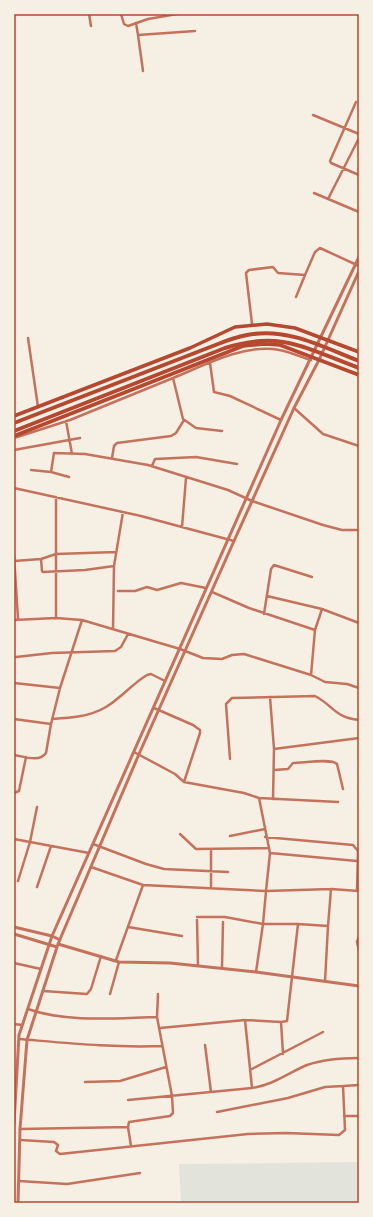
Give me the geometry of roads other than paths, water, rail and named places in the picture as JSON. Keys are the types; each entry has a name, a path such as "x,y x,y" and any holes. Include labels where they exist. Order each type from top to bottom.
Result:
{"highway":[{"path":"14,423 218,344 247,335 274,333 283,334 315,344 359,361"},
{"path":"14,431 224,348 252,341 271,340 285,342 312,350 359,368"}],"main road":[{"path":"14,416 190,348 235,327 252,324 266,324 295,328 321,336 359,352"},
{"path":"14,437 243,346 265,344 280,345 311,359 319,360 359,374"}],"street":[{"path":"89,14 91,26"},
{"path":"121,14 125,25 178,14"},
{"path":"136,23 143,71"},
{"path":"138,35 195,31"},
{"path":"356,102 330,161 331,163 359,175"},
{"path":"314,115 359,134"},
{"path":"328,199 359,138"},
{"path":"314,193 359,212"},
{"path":"296,297 315,252 320,248 357,265"},
{"path":"21,1122 14,1123 19,1039 22,1025 52,936 281,420 338,301 357,265 359,257"},
{"path":"252,324 247,272 273,267 278,273 305,275"},
{"path":"18,1203 20,1129 27,1040 57,946 139,754 172,683 234,541 294,408 319,360 359,271"},
{"path":"338,301 344,305"},
{"path":"28,338 38,406"},
{"path":"14,437 66,421 237,353 264,349 287,352 311,359"},
{"path":"210,363 214,392 230,396 281,420"},
{"path":"173,378 184,420 196,428 222,432"},
{"path":"294,408 323,434 331,438 359,446"},
{"path":"112,458 114,446 117,443 171,436 176,433 184,420"},
{"path":"66,421 72,454"},
{"path":"14,450 80,438"},
{"path":"51,472 54,453 112,458 152,466 186,478 228,490 252,501 323,525 342,530 359,530"},
{"path":"152,466 155,459 178,457 196,457 237,464"},
{"path":"32,470 51,472 68,477"},
{"path":"182,527 186,478"},
{"path":"14,488 123,512 234,541"},
{"path":"56,497 56,618"},
{"path":"113,629 114,566 123,512"},
{"path":"14,561 41,559 56,554 116,552"},
{"path":"14,555 18,619"},
{"path":"41,559 42,572 114,566"},
{"path":"264,614 271,568 274,565 312,577"},
{"path":"118,591 135,591 147,588 157,590 181,583 207,589"},
{"path":"212,592 264,614 315,630"},
{"path":"267,596 322,609 359,623"},
{"path":"311,675 315,630 322,609"},
{"path":"14,620 56,618 82,620 180,649 211,660 244,654 311,675 325,682 347,684 359,688"},
{"path":"14,755 38,759 44,757 60,688 82,620"},
{"path":"16,657 72,652 115,651 121,647 128,634"},
{"path":"52,719 73,718 90,714 106,707 147,675 151,674 172,683"},
{"path":"14,683 60,688"},
{"path":"230,759 226,704 228,700 241,697 270,698 315,696 324,701 340,716 359,720"},
{"path":"270,698 274,749 273,799"},
{"path":"154,708 193,724 200,730 184,782"},
{"path":"14,719 51,724"},
{"path":"274,749 359,738"},
{"path":"134,752 175,774 184,782 244,793 259,798 338,802"},
{"path":"14,793 19,790 26,757"},
{"path":"274,770 288,769 293,764 330,760 337,764 343,789"},
{"path":"121,782 126,784"},
{"path":"256,972 263,924 270,854 265,836 259,798"},
{"path":"18,881 30,842 37,807"},
{"path":"230,836 265,829"},
{"path":"180,834 192,848 211,850 268,848"},
{"path":"91,867 143,885 266,891 331,889 358,891 356,860 358,851 353,844 265,836"},
{"path":"14,839 89,853"},
{"path":"93,844 146,864 164,869 228,872"},
{"path":"37,887 51,846"},
{"path":"211,850 211,888"},
{"path":"270,854 356,860"},
{"path":"110,994 117,961 143,885"},
{"path":"325,981 331,889"},
{"path":"198,966 197,918 224,917 263,924 328,926"},
{"path":"222,968 223,922"},
{"path":"160,1028 245,1020 286,1022 288,1019 298,924"},
{"path":"14,927 52,936 60,940"},
{"path":"128,928 182,936"},
{"path":"14,934 117,961 170,963 222,968 359,986"},
{"path":"359,936 357,942 359,951"},
{"path":"43,991 87,994 91,989 101,956"},
{"path":"14,963 41,969"},
{"path":"130,1146 128,1127 130,1121 172,1114 174,1111 157,1017 158,994"},
{"path":"28,1009 36,1012 87,1018 157,1017"},
{"path":"245,1020 252,1088"},
{"path":"281,1022 283,1054"},
{"path":"14,1024 22,1025"},
{"path":"250,1070 323,1032"},
{"path":"19,1039 134,1047 162,1046"},
{"path":"205,1046 210,1092"},
{"path":"128,1100 264,1086 301,1067 321,1060 359,1058"},
{"path":"85,1082 120,1081 166,1067"},
{"path":"217,1112 288,1098 325,1086 359,1085"},
{"path":"20,1140 54,1142 58,1145 56,1151 60,1154 248,1134 286,1133 339,1135 345,1130 343,1086"},
{"path":"344,1116 359,1116"},
{"path":"20,1129 128,1127"},
{"path":"19,1181 67,1184 140,1173"}]}
